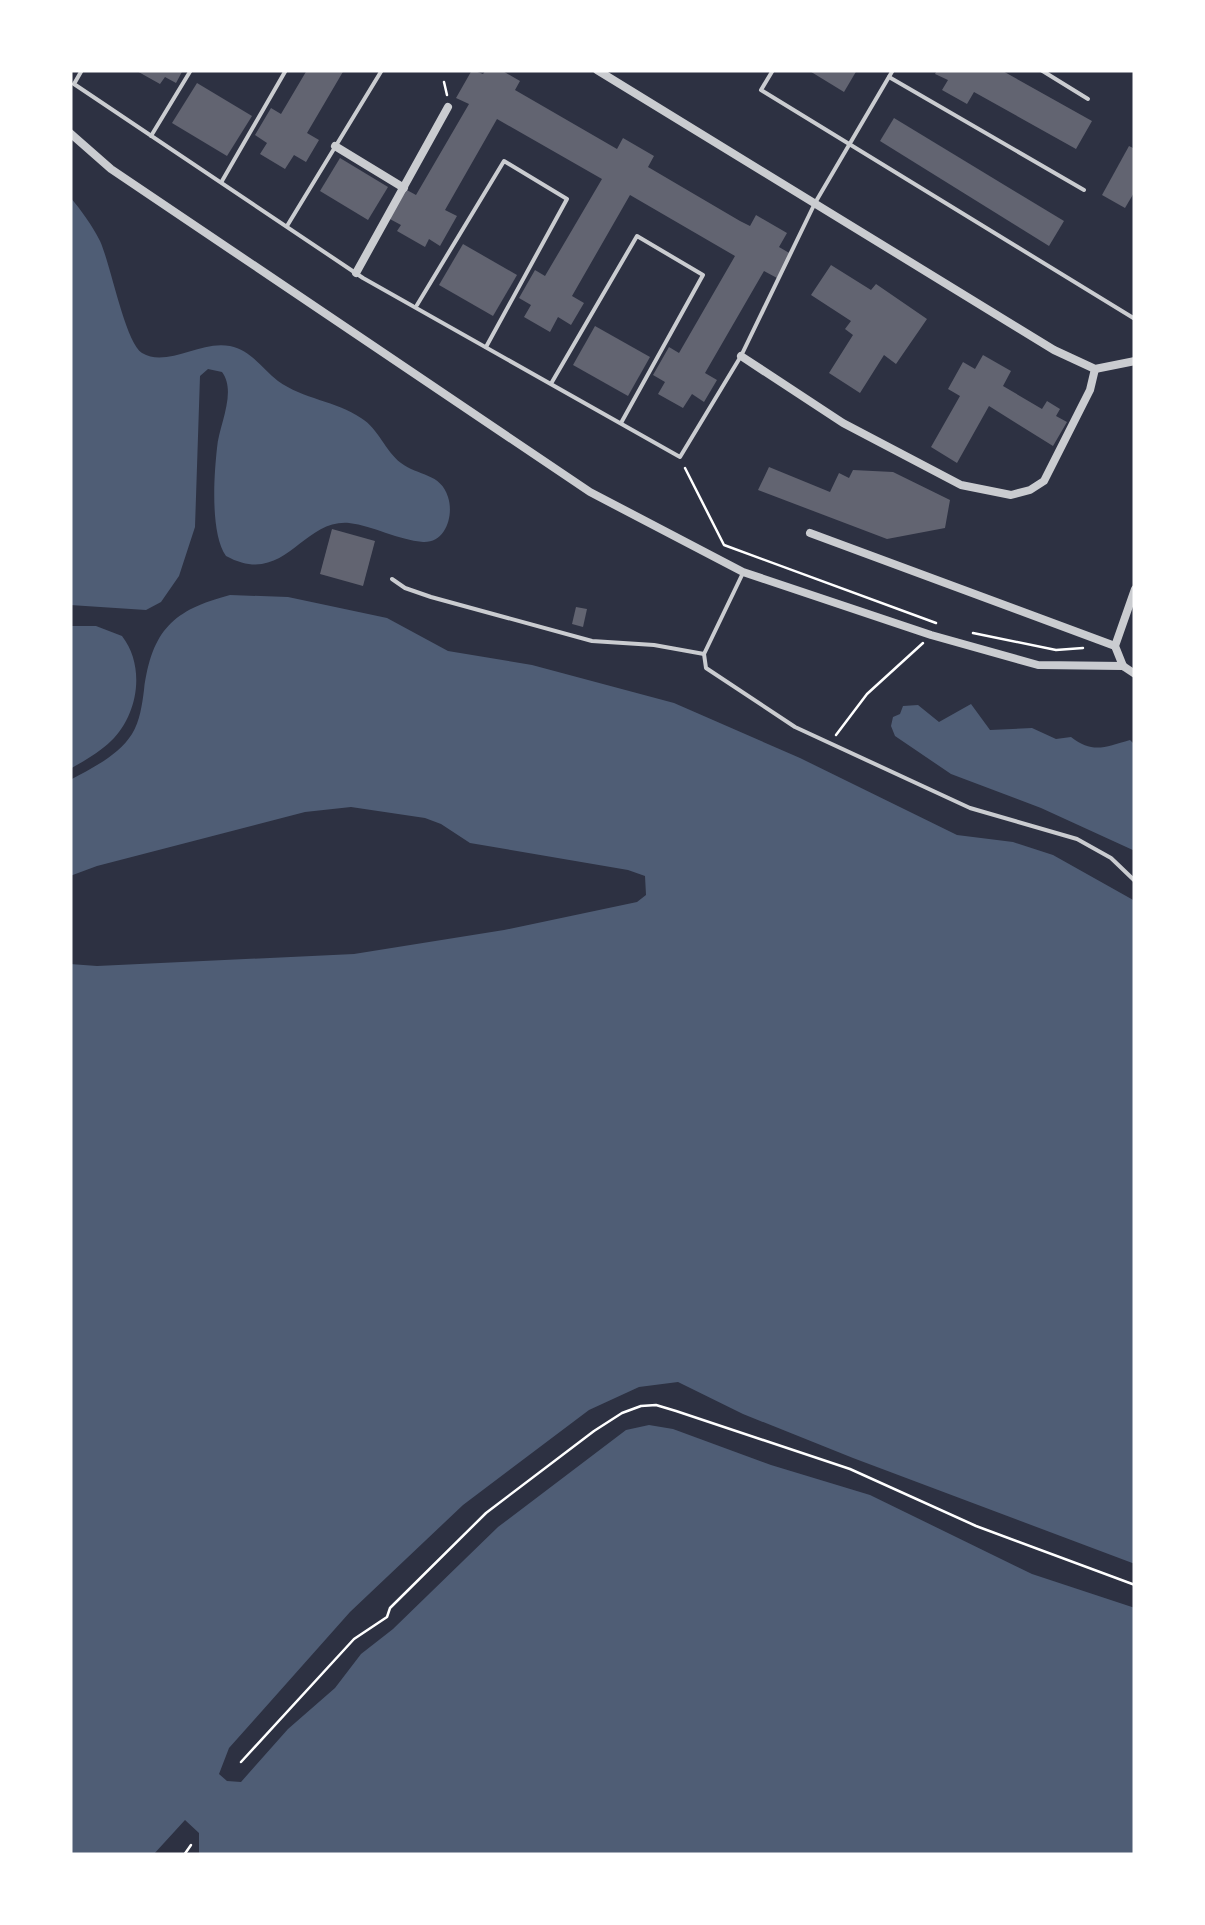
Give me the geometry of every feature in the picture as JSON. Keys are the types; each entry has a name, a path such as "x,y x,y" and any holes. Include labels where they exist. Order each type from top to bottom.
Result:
{"street":[{"path":"596,70 1054,350 1095,369 1135,361"},
{"path":"356,273 448,106"},
{"path":"70,133 111,169 590,492 743,572 931,635 1038,664 1123,666"},
{"path":"336,146 404,188"},
{"path":"741,356 843,423 961,485 1011,495 1044,481 1090,390 1095,369"},
{"path":"810,533 1114,646"},
{"path":"1135,589 1114,646 1123,666 1135,674"}],"lane":[{"path":"82,70 74,84 356,273 680,458 741,356 815,204 893,70"},
{"path":"151,136 191,70"},
{"path":"222,181 286,70"},
{"path":"288,226 382,70"},
{"path":"773,70 761,90 1135,319"},
{"path":"1041,70 1088,99"},
{"path":"889,78 1084,190"},
{"path":"417,307 504,162 567,199 486,346"},
{"path":"551,384 637,236 702,275 621,423"},
{"path":"743,572 704,654 706,668 795,728 970,808 1076,839 1110,858 1135,881"},
{"path":"392,580 405,588 564,635 704,654"}],"path":[{"path":"444,82 448,106"},
{"path":"680,458 724,545 935,623"},
{"path":"970,632 1056,650 1114,646"},
{"path":"829,744 866,694 931,635"},
{"path":"241,1762 354,1639 387,1617 390,1608 486,1513 594,1431 640,1406 676,1411 850,1468 976,1526 1135,1585"},
{"path":"184,1855 191,1845"}],"water":[{"path":"70,197 100,241 124,319 142,353 162,357 219,345 237,348 288,387 361,418 401,463 435,479 445,489 450,512 443,533 423,542 349,523 318,531 278,559 263,564 246,564 226,556 217,533 214,488 228,389 222,372 208,369 200,376 195,527 179,576 161,602 146,610 70,605"},
{"path":"230,595 288,597 387,618 448,651 532,665 674,703 800,758 957,835 1013,842 1053,855 1135,901 1135,1564 853,1458 743,1414 678,1382 639,1387 589,1410 463,1505 350,1612 229,1748 219,1774 227,1781 241,1782 288,1729 335,1688 361,1654 393,1629 498,1527 626,1430 649,1425 673,1429 771,1465 870,1495 1032,1574 1135,1608 1135,1855 199,1855 199,1833 185,1820 153,1855 70,1855 70,964 354,954 504,930 637,902 646,895 645,876 628,870 470,843 425,818 351,807 305,812 70,876 70,780 112,755 132,734 153,652 169,626 194,608"},
{"path":"70,626 96,626 122,636 134,662 136,690 127,718 111,741 70,769"},
{"path":"971,704 990,730 1032,728 1056,739 1071,737 1093,747 1130,740 1135,745 1135,851 1041,808 951,774 895,736 891,726 903,706 918,705 939,722"}],"building":[{"path":"135,70 183,70 176,83 165,77 160,84"},
{"path":"307,70 344,70 307,133 319,140 306,162 294,155 285,169 260,154 267,143 255,135 271,108 281,114"},
{"path":"472,70 483,74 486,70 501,70 520,81 515,90 617,149 623,138 654,156 648,167 740,221 750,226 756,215 787,233 779,247 791,254 777,278 764,271 705,373 717,380 704,402 692,394 683,408 658,394 665,382 653,375 669,347 679,353 735,256 630,195 572,296 584,303 571,325 558,317 550,332 524,317 531,305 519,298 535,270 545,276 602,179 497,119 445,210 457,216 440,246 429,239 425,247 397,231 401,225 388,218 405,189 416,195 469,104 456,98"},
{"path":"808,70 857,70 844,92"},
{"path":"937,70 1001,70 1092,121 1076,149 974,92 967,104 942,90 948,80 935,74"},
{"path":"197,83 252,116 227,156 172,123"},
{"path":"894,118 1064,221 1049,246 880,141"},
{"path":"1129,146 1135,149 1135,191 1125,208 1102,195"},
{"path":"340,158 388,187 368,220 320,191"},
{"path":"463,244 517,275 493,316 439,285"},
{"path":"831,265 871,290 876,284 927,319 896,364 884,355 860,393 829,373 853,335 845,329 851,321 811,295"},
{"path":"595,326 650,357 628,396 573,365"},
{"path":"983,355 1011,371 1003,386 1042,409 1047,401 1060,409 1056,416 1067,422 1053,446 989,406 957,463 931,447 960,396 948,389 963,362 975,369"},
{"path":"769,467 830,492 839,473 849,478 853,470 893,472 950,500 945,528 887,539 758,490"},
{"path":"332,529 375,541 363,586 320,574"},
{"path":"576,607 587,609 583,627 572,624"}]}
